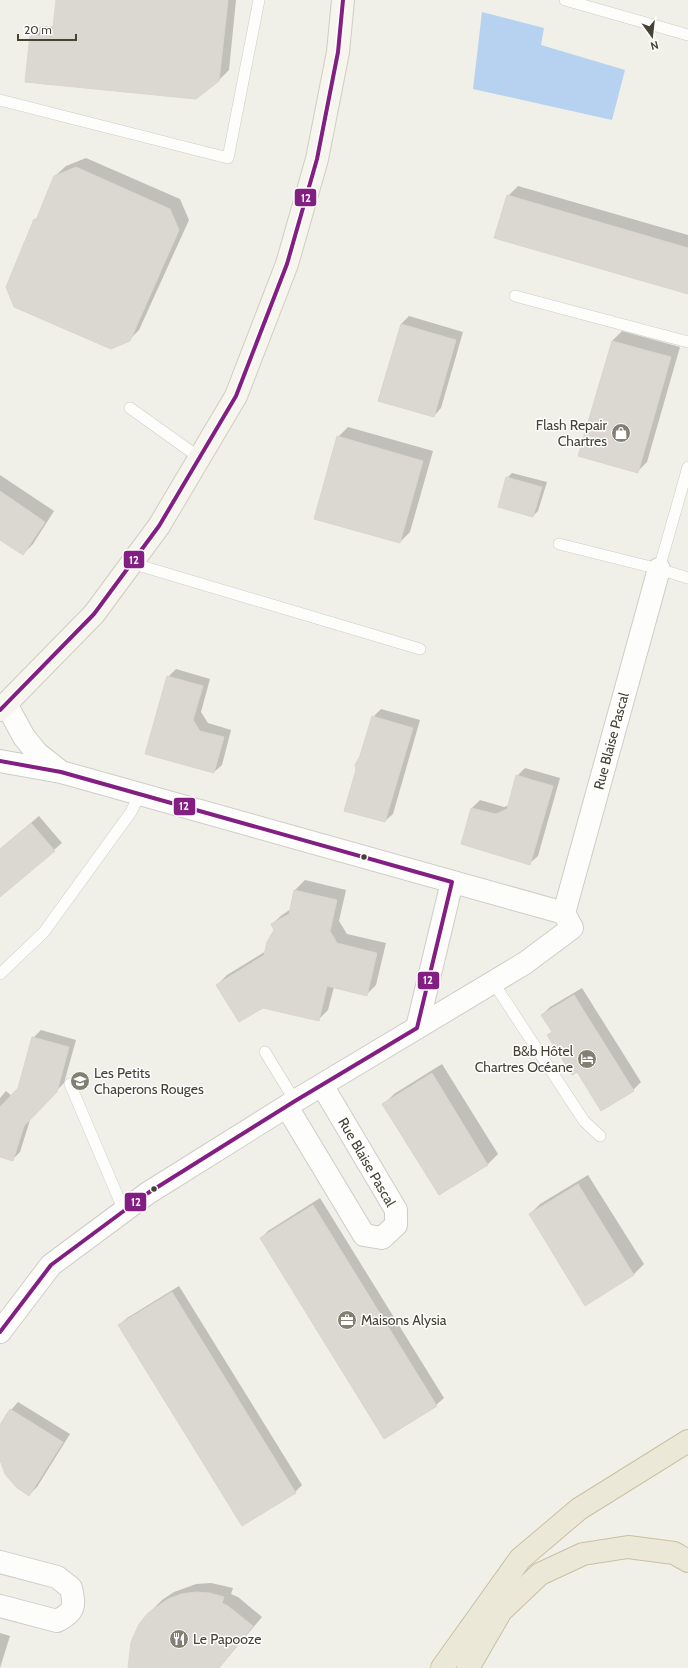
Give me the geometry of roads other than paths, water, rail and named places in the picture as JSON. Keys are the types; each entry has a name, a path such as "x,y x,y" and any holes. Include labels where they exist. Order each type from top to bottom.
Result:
{"highway":[{"path":"442,1668 520,1559 579,1510 688,1441"},
{"path":"468,1668 501,1611 540,1574 583,1554 628,1548 674,1553 688,1561"}],"street":[{"path":"62,772 37,753 3,707 94,614 159,526 236,396 287,264 317,159 338,52 343,0"},
{"name":"Rue Blaise Pascal","path":"568,921 659,569"},
{"path":"0,762 62,772 452,882 568,921 525,963 322,1085 148,1193 51,1265 0,1332"},
{"path":"417,1028 452,882"},
{"name":"Rue Blaise Pascal","path":"291,1104 364,1235 382,1238 396,1225 396,1210 322,1085"},
{"path":"0,1562 57,1577 71,1588 74,1602 70,1614 57,1621 0,1606"}],"lane":[{"path":"0,100 228,158 259,0"},
{"path":"565,0 688,35"},
{"path":"515,296 688,342"},
{"path":"130,408 200,458"},
{"path":"659,569 688,468"},
{"path":"559,544 659,569 688,578"},
{"path":"131,563 420,649"},
{"path":"0,974 44,932 131,812 140,794"},
{"path":"493,982 584,1121 600,1136"},
{"path":"265,1052 291,1104"},
{"path":"70,1084 124,1211"}],"water":[{"path":"482,12 544,28 541,45 625,70 612,120 473,89"}],"place":[{"name":"Flash Repair Chartres","path":"621,433"},
{"name":"B&b Hôtel Chartres Océane","path":"587,1059"},
{"name":"Les Petits Chaperons Rouges","path":"80,1081"},
{"name":"Maisons Alysia","path":"347,1320"},
{"name":"Le Papooze","path":"179,1639"}]}
